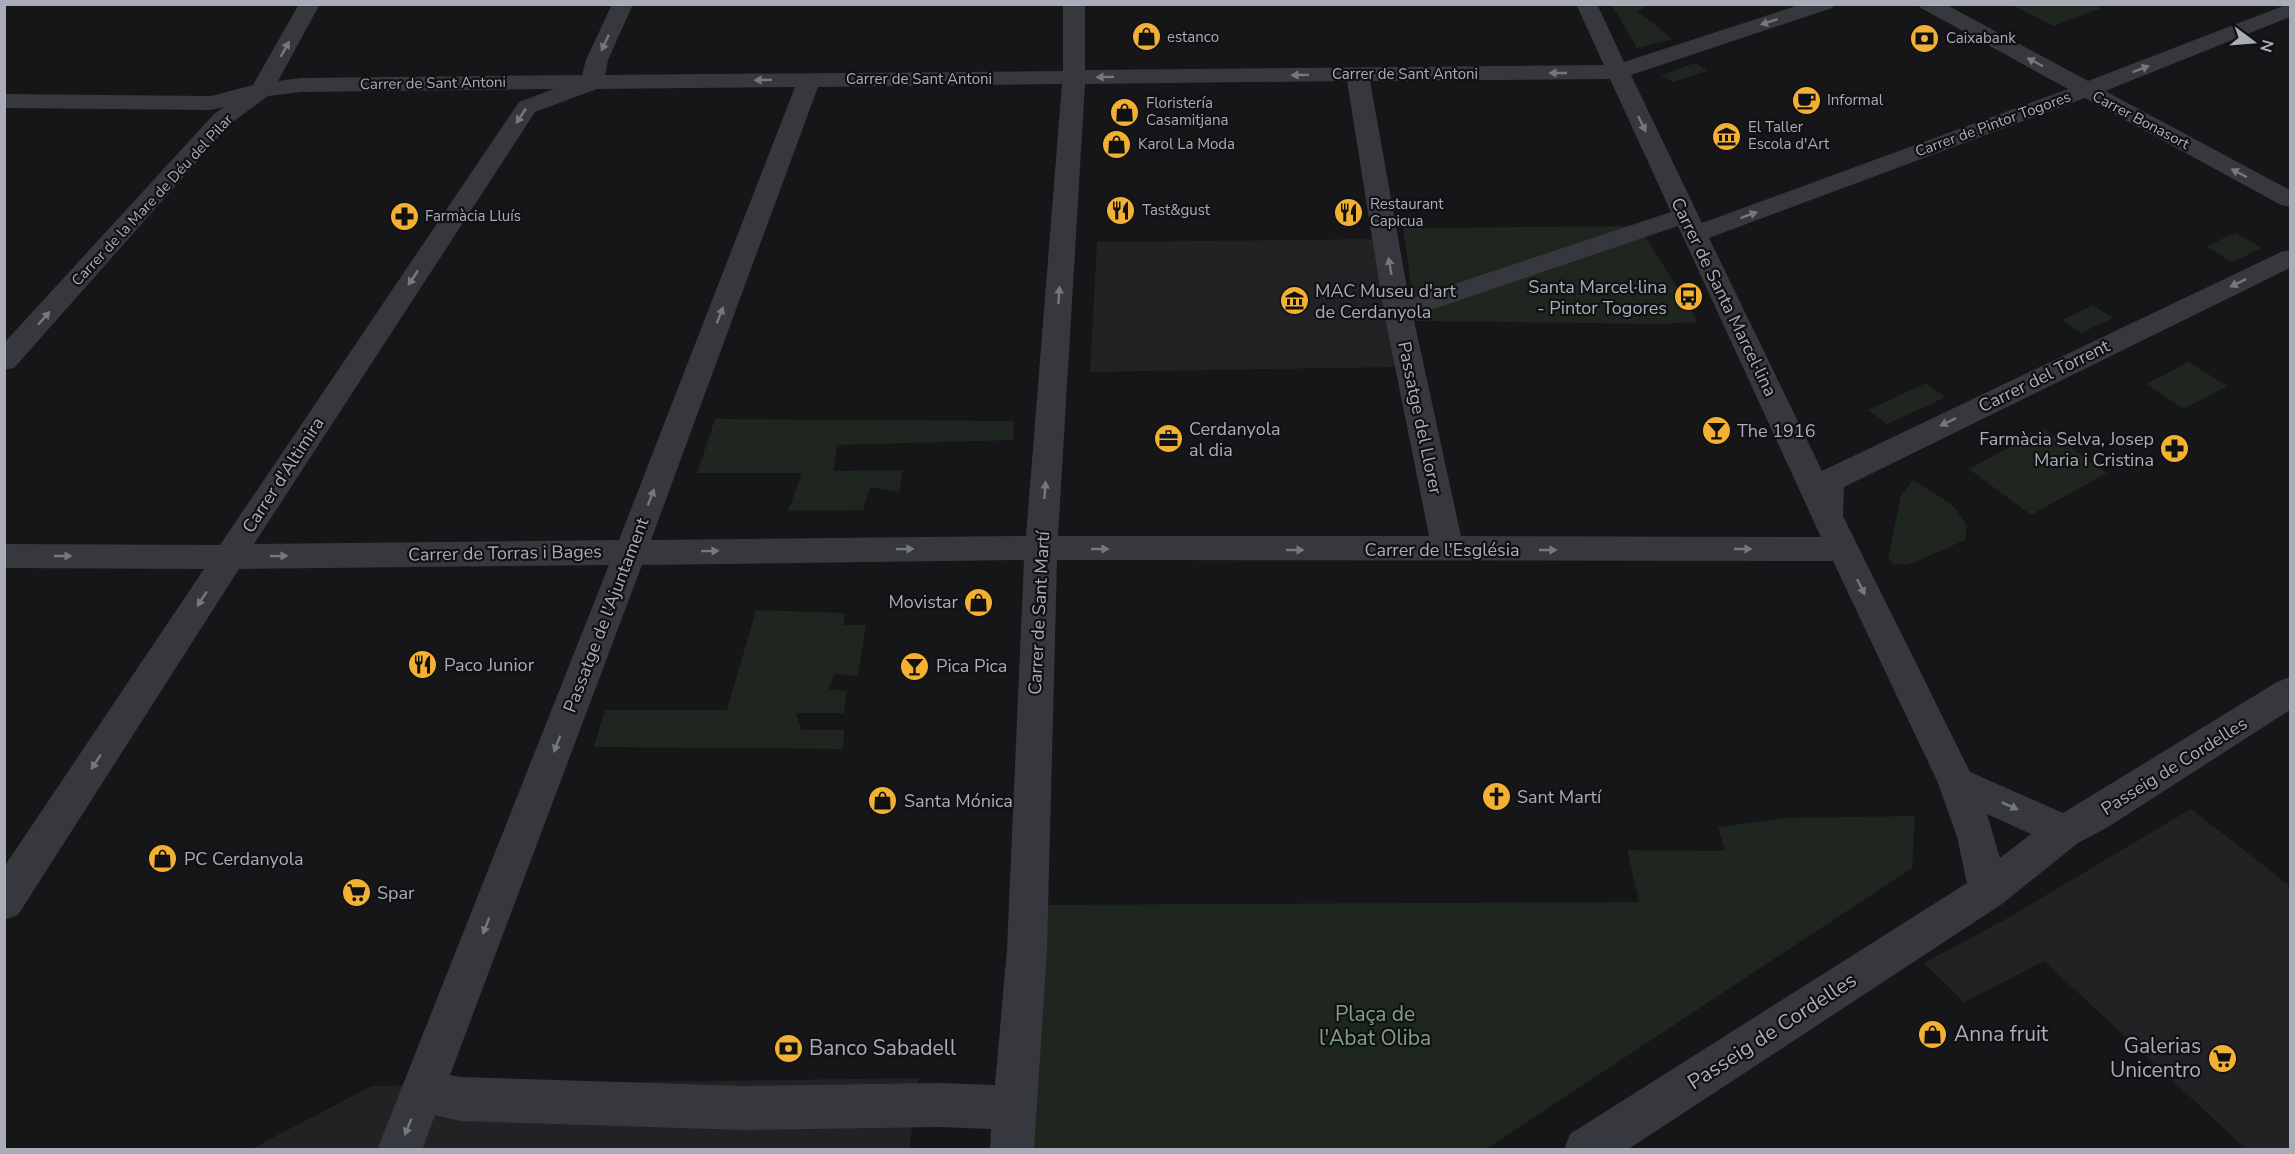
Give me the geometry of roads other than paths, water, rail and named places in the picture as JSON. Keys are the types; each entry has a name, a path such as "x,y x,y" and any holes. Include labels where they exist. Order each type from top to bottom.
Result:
{"street":[{"name":"Carrer de la Mare de Déu del Pilar","path":"4,361 222,119 262,90 310,4"},
{"path":"591,83 597,60 623,4"},
{"name":"Carrer de Sant Martí","path":"1012,1149 1027,949 1041,548 1074,77 1074,4"},
{"name":"Carrer de Santa Marcel·lina","path":"1586,4 1616,72 1843,549 1957,783 1976,837 1972,901"},
{"name":"Carrer de Sant Antoni","path":"4,101 211,103 262,90 301,85 1616,72 1825,4"},
{"name":"Carrer Bonasort","path":"1928,4 2290,200"},
{"name":"Carrer de Pintor Togores","path":"1694,235 2086,90 2290,10"},
{"name":"Passatge del Llorer","path":"1357,74 1398,312 1448,550"},
{"name":"Passatge de l'Ajuntament","path":"399,1149 631,552 809,80"},
{"name":"Carrer d'Altimira","path":"4,902 527,107 591,83"},
{"path":"1398,312 1672,219"},
{"name":"Carrer del Torrent","path":"1828,515 1829,481 2290,258"},
{"name":"Carrer de l'Església","path":"1041,548 1843,549"},
{"name":"Carrer de Torras i Bages","path":"4,556 1041,548"},
{"name":"Passeig de Cordelles","path":"1592,1148 1972,901 2061,834 2290,692"},
{"path":"1957,783 2061,834"},
{"path":"423,1090 460,1099 732,1108 939,1105 1015,1108"}],"place":[{"name":"estanco","path":"1146,37"},
{"name":"Caixabank","path":"1925,38"},
{"name":"Informal","path":"1806,100"},
{"name":"Floristería Casamitjana","path":"1125,112"},
{"name":"El Taller Escola d'Art","path":"1727,136"},
{"name":"Karol La Moda","path":"1117,144"},
{"name":"Tast&gust","path":"1121,210"},
{"name":"Restaurant Capicua","path":"1349,213"},
{"name":"Farmàcia Lluís","path":"404,216"},
{"name":"Santa Marcel·lina - Pintor Togores","path":"1688,297"},
{"name":"MAC Museu d'art de Cerdanyola","path":"1294,301"},
{"name":"The 1916","path":"1716,431"},
{"name":"Cerdanyola al dia","path":"1168,439"},
{"name":"Farmàcia Selva, Josep Maria i Cristina","path":"2175,449"},
{"name":"Movistar","path":"979,602"},
{"name":"Paco Junior","path":"423,665"},
{"name":"Pica Pica","path":"915,666"},
{"name":"Sant Martí","path":"1496,797"},
{"name":"Santa Mónica","path":"883,801"},
{"name":"PC Cerdanyola","path":"163,859"},
{"name":"Spar","path":"356,893"},
{"name":"Anna fruit","path":"1933,1034"},
{"name":"Banco Sabadell","path":"788,1048"},
{"name":"Galerias Unicentro","path":"2222,1058"}],"park label":[{"name":"Plaça de l'Abat Oliba","path":"1375,1026"}]}
